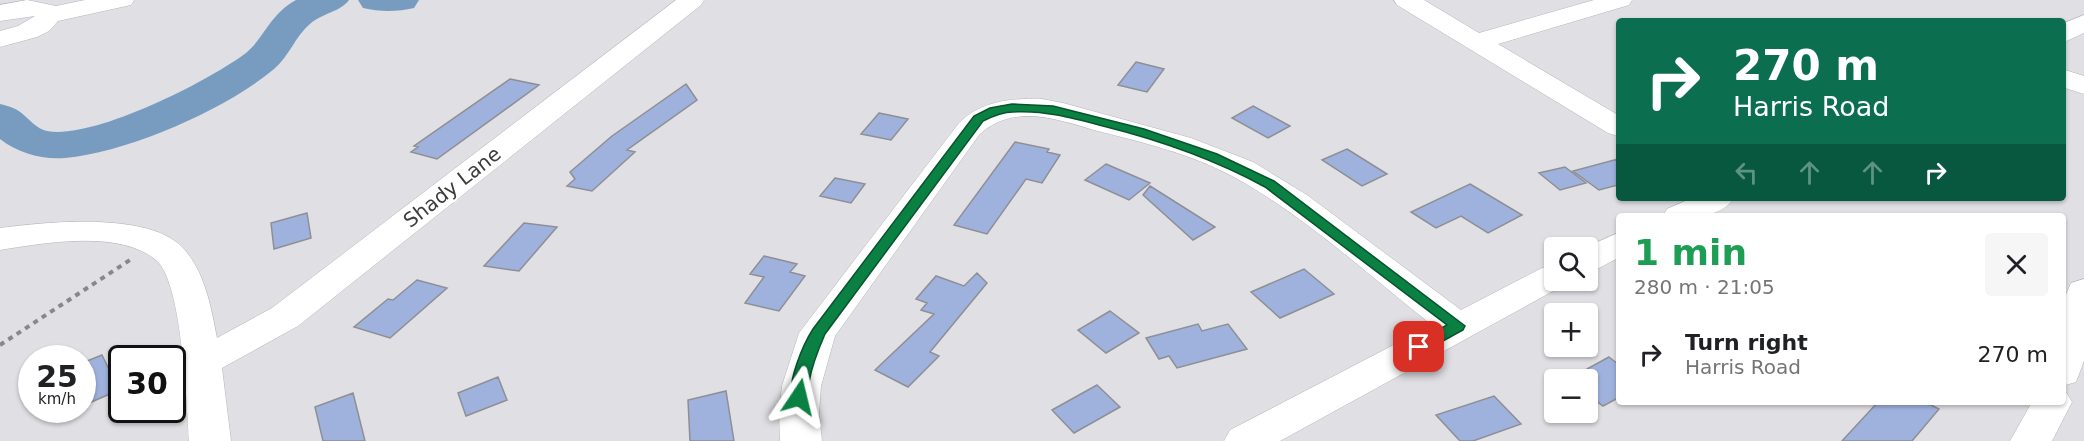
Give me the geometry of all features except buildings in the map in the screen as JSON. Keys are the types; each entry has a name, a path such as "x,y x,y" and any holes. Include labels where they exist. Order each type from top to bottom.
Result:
{"street":[{"path":"0,39 32,29 44,22 49,15 122,0"},
{"name":"Shady Lane","path":"203,362 285,316 692,0"},
{"path":"1407,0 1616,126"},
{"path":"1477,41 1620,0"},
{"path":"0,13 35,8 46,10 49,15"},
{"path":"2066,33 2084,23"},
{"path":"2066,79 2084,86"},
{"path":"801,441 798,410 800,383 807,357 818,333 969,129 978,118 995,111 1033,107 1063,112 1180,144 1242,169 1296,202 1458,326"},
{"path":"1686,213 1712,201"},
{"path":"0,240 79,231 128,236 157,246 171,255 184,272 203,362 210,441"},
{"path":"1598,254 1616,245"},
{"path":"1245,441 1544,281"},
{"path":"2066,357 2084,291"},
{"path":"2031,441 2050,405"}],"path":[{"path":"0,345 140,254"}],"waterway":[{"path":"0,117 14,130 42,144 64,145 123,131 188,104 243,73 263,58 280,34 298,15 312,6 331,0"},
{"path":"376,0 401,0"}],"route":[{"path":"799,397 807,357 818,333 978,118 995,111 1012,108 1053,109 1140,132 1213,157 1270,184 1458,326 1419,347"}]}
